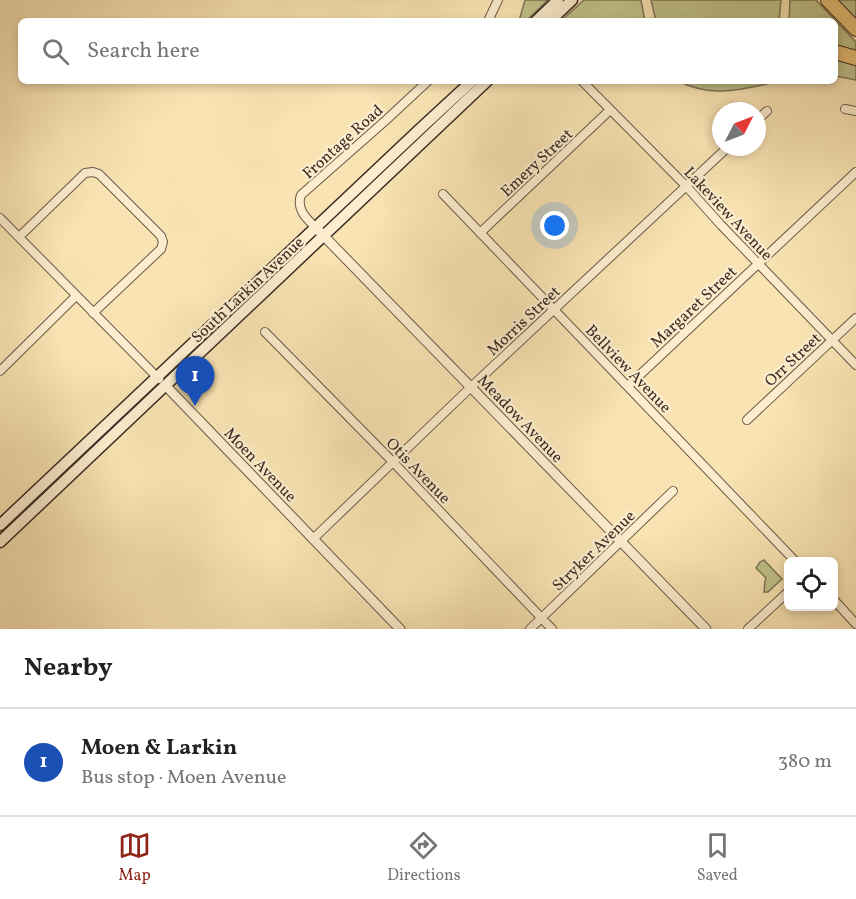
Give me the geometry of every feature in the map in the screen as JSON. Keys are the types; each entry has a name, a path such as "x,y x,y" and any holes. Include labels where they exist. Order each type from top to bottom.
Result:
{"highway":[{"path":"828,0 856,29"},
{"path":"838,53 856,58"}],"main road":[{"path":"539,18 558,0"},
{"path":"553,18 572,0"},
{"name":"South Larkin Avenue","path":"0,525 469,84"},
{"name":"South Larkin Avenue","path":"0,542 484,84"}],"street":[{"path":"489,18 498,0"},
{"name":"Frontage Road","path":"315,227 299,208 301,195 425,84"},
{"name":"Lakeview Avenue","path":"585,84 686,186 856,365"},
{"path":"845,109 856,111"},
{"name":"Emery Street","path":"480,233 610,110"},
{"name":"Morris Street","path":"313,539 471,387 718,156"},
{"path":"19,237 85,173 93,172 99,174 161,236 163,242 161,249 93,313"},
{"name":"Margaret Street","path":"628,386 856,172"},
{"name":"Bellview Avenue","path":"443,194 792,557"},
{"name":"Moen Avenue","path":"0,218 166,386 399,629"},
{"name":"Meadow Avenue","path":"315,227 706,629"},
{"path":"0,371 76,296"},
{"name":"Orr Street","path":"747,420 856,318"},
{"name":"Otis Avenue","path":"265,332 552,629"},
{"name":"Stryker Avenue","path":"530,629 674,490"},
{"path":"748,629 784,597"},
{"path":"838,604 854,618"}],"green space":[{"path":"525,0 548,0 529,18 520,18"},
{"path":"584,0 641,0 644,18 564,18"},
{"path":"651,0 781,0 779,18 655,18"},
{"path":"790,0 816,0 833,18 789,18"},
{"path":"837,0 856,0 856,20"},
{"path":"838,23 856,42 856,80 838,77"},
{"path":"686,84 765,84 729,91 704,90"},
{"path":"69,466 70,468 0,536 0,531"},
{"path":"764,560 782,579 768,592 764,592 766,578 756,568"}],"place":[{"name":"Moen & Larkin","path":"195,406"}]}
